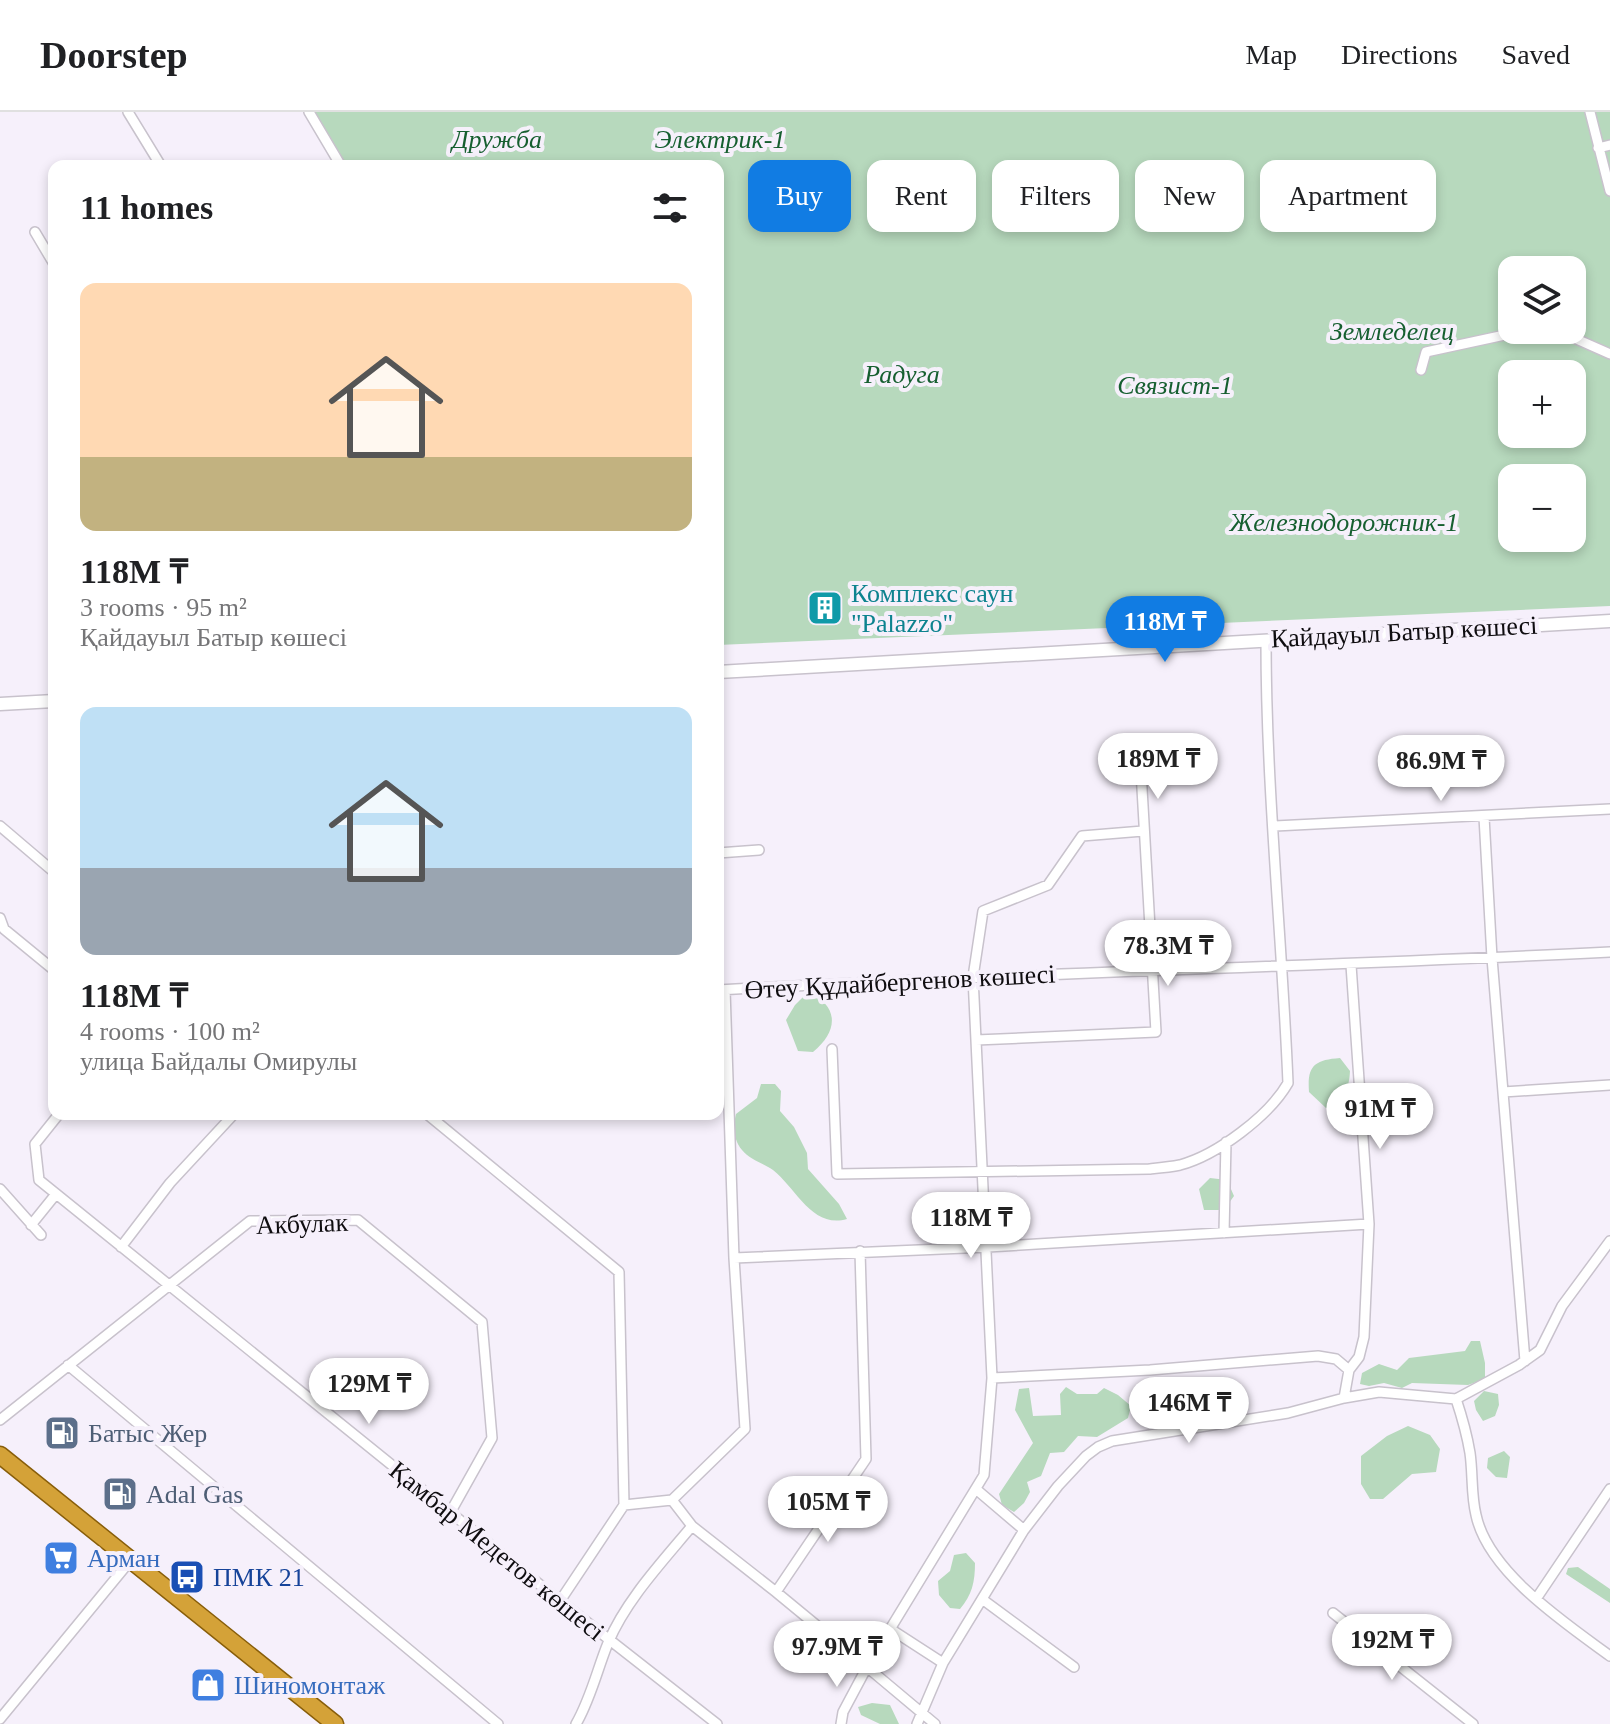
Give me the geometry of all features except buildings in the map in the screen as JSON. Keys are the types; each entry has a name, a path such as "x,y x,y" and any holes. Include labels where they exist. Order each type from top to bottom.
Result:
{"highway":[{"path":"0,1455 335,1724"}],"street":[{"path":"128,112 157,160"},
{"path":"309,112 337,160"},
{"path":"1590,112 1610,191"},
{"path":"1598,148 1610,145"},
{"path":"35,232 48,254"},
{"path":"1421,370 1426,352 1514,333 1565,334 1610,354"},
{"name":"Қайдауыл Батыр көшесі","path":"724,672 1610,621"},
{"path":"832,1049 837,1174 1149,1169 1182,1164 1211,1152 1260,1117 1288,1083 1266,693 1266,640"},
{"path":"0,704 48,701"},
{"path":"976,1040 1156,1032 1141,771"},
{"path":"1275,826 1610,809"},
{"path":"1484,817 1492,958 1525,1361"},
{"path":"0,826 48,867"},
{"path":"841,1724 843,1712 867,1667 984,1475 992,1378 973,977 983,911 1048,885 1082,836 1143,831"},
{"path":"724,853 759,850"},
{"path":"0,918 4,929 48,965"},
{"name":"Өтеу Құдайбергенов көшесі","path":"724,990 1610,952"},
{"path":"1344,1398 1349,1370 1359,1357 1364,1337 1369,1224 1351,965"},
{"path":"624,1505 672,1500 745,1429 724,1052"},
{"path":"1503,1092 1610,1085"},
{"name":"Қамбар Медетов көшесі","path":"54,1120 35,1144 39,1180 609,1641 717,1724"},
{"path":"121,1247 170,1183 228,1120"},
{"path":"434,1120 619,1272 624,1505 560,1601"},
{"path":"1224,1233 1226,1142"},
{"path":"0,1189 41,1235"},
{"path":"31,1225 56,1194"},
{"name":"Акбулак","path":"0,1420 250,1221 358,1220 482,1322 492,1438 450,1513"},
{"path":"734,1258 988,1247 1369,1224"},
{"path":"918,1719 943,1663 1024,1530 1086,1456 1112,1441 1288,1413 1379,1392 1456,1399 1540,1350 1562,1306 1610,1241"},
{"path":"776,1592 866,1459 860,1251"},
{"path":"992,1378 1150,1370 1318,1356 1336,1359 1349,1370"},
{"path":"68,1365 498,1724"},
{"path":"1456,1399 1470,1454 1475,1513 1481,1535 1490,1550 1536,1599 1610,1656"},
{"path":"1536,1599 1610,1489"},
{"path":"977,1490 1024,1530"},
{"path":"672,1500 692,1526 867,1667 918,1719 935,1724"},
{"path":"576,1724 588,1704 609,1641 647,1580 692,1526"},
{"path":"0,1719 130,1561"},
{"path":"982,1599 1074,1667"},
{"path":"1333,1613 1473,1724"},
{"path":"892,1630 943,1663"}],"green space":[{"path":"311,112 1610,112 1610,606 724,645 724,160 339,160"},
{"path":"808,992 826,1004 832,1020 827,1036 813,1052 798,1051 786,1020"},
{"path":"1340,1058 1350,1071 1348,1084 1341,1098 1326,1108 1309,1092 1309,1076 1318,1063"},
{"path":"761,1084 775,1084 781,1091 780,1111 794,1127 807,1153 808,1169 839,1204 847,1219 835,1221 814,1213 773,1170 749,1156 739,1146 734,1132 736,1114 757,1098"},
{"path":"1210,1178 1227,1180 1234,1196 1224,1210 1204,1210 1199,1189"},
{"path":"1471,1341 1480,1341 1485,1379 1468,1385 1412,1383 1402,1388 1384,1383 1360,1384 1362,1373 1379,1364 1397,1370 1409,1358 1465,1351"},
{"path":"1066,1387 1077,1394 1097,1394 1104,1388 1118,1395 1131,1406 1128,1418 1097,1437 1078,1436 1064,1452 1050,1453 1041,1476 1027,1482 1030,1492 1014,1512 1002,1505 999,1494 1033,1443 1015,1410 1019,1389 1029,1388 1033,1416 1061,1415 1060,1394"},
{"path":"1484,1391 1498,1394 1499,1405 1495,1416 1483,1421 1474,1401"},
{"path":"1408,1426 1430,1435 1440,1449 1436,1472 1412,1474 1383,1499 1370,1499 1361,1484 1361,1456 1387,1436"},
{"path":"1504,1451 1510,1457 1507,1478 1496,1477 1487,1468 1488,1458"},
{"path":"966,1553 975,1563 972,1588 960,1609 950,1608 939,1595 938,1581 950,1571 954,1555"},
{"path":"1578,1567 1610,1589 1610,1603 1566,1574 1568,1568"},
{"path":"872,1703 890,1705 899,1724 880,1724 861,1715 858,1707"}],"place":[{"name":"Комплекс саун \"Palazzo\"","path":"825,608"},
{"name":"Батыс Жер","path":"62,1433"},
{"name":"Adal Gas","path":"120,1494"},
{"name":"Арман","path":"61,1558"},
{"name":"ПМК 21","path":"187,1577"},
{"name":"Шиномонтаж","path":"208,1685"}],"park label":[{"name":"Дружба","path":"497,139"},
{"name":"Электрик-1","path":"720,139"},
{"name":"Земледелец","path":"1392,331"},
{"name":"Радуга","path":"902,374"},
{"name":"Связист-1","path":"1175,385"},
{"name":"Железнодорожник-1","path":"1344,522"}]}
